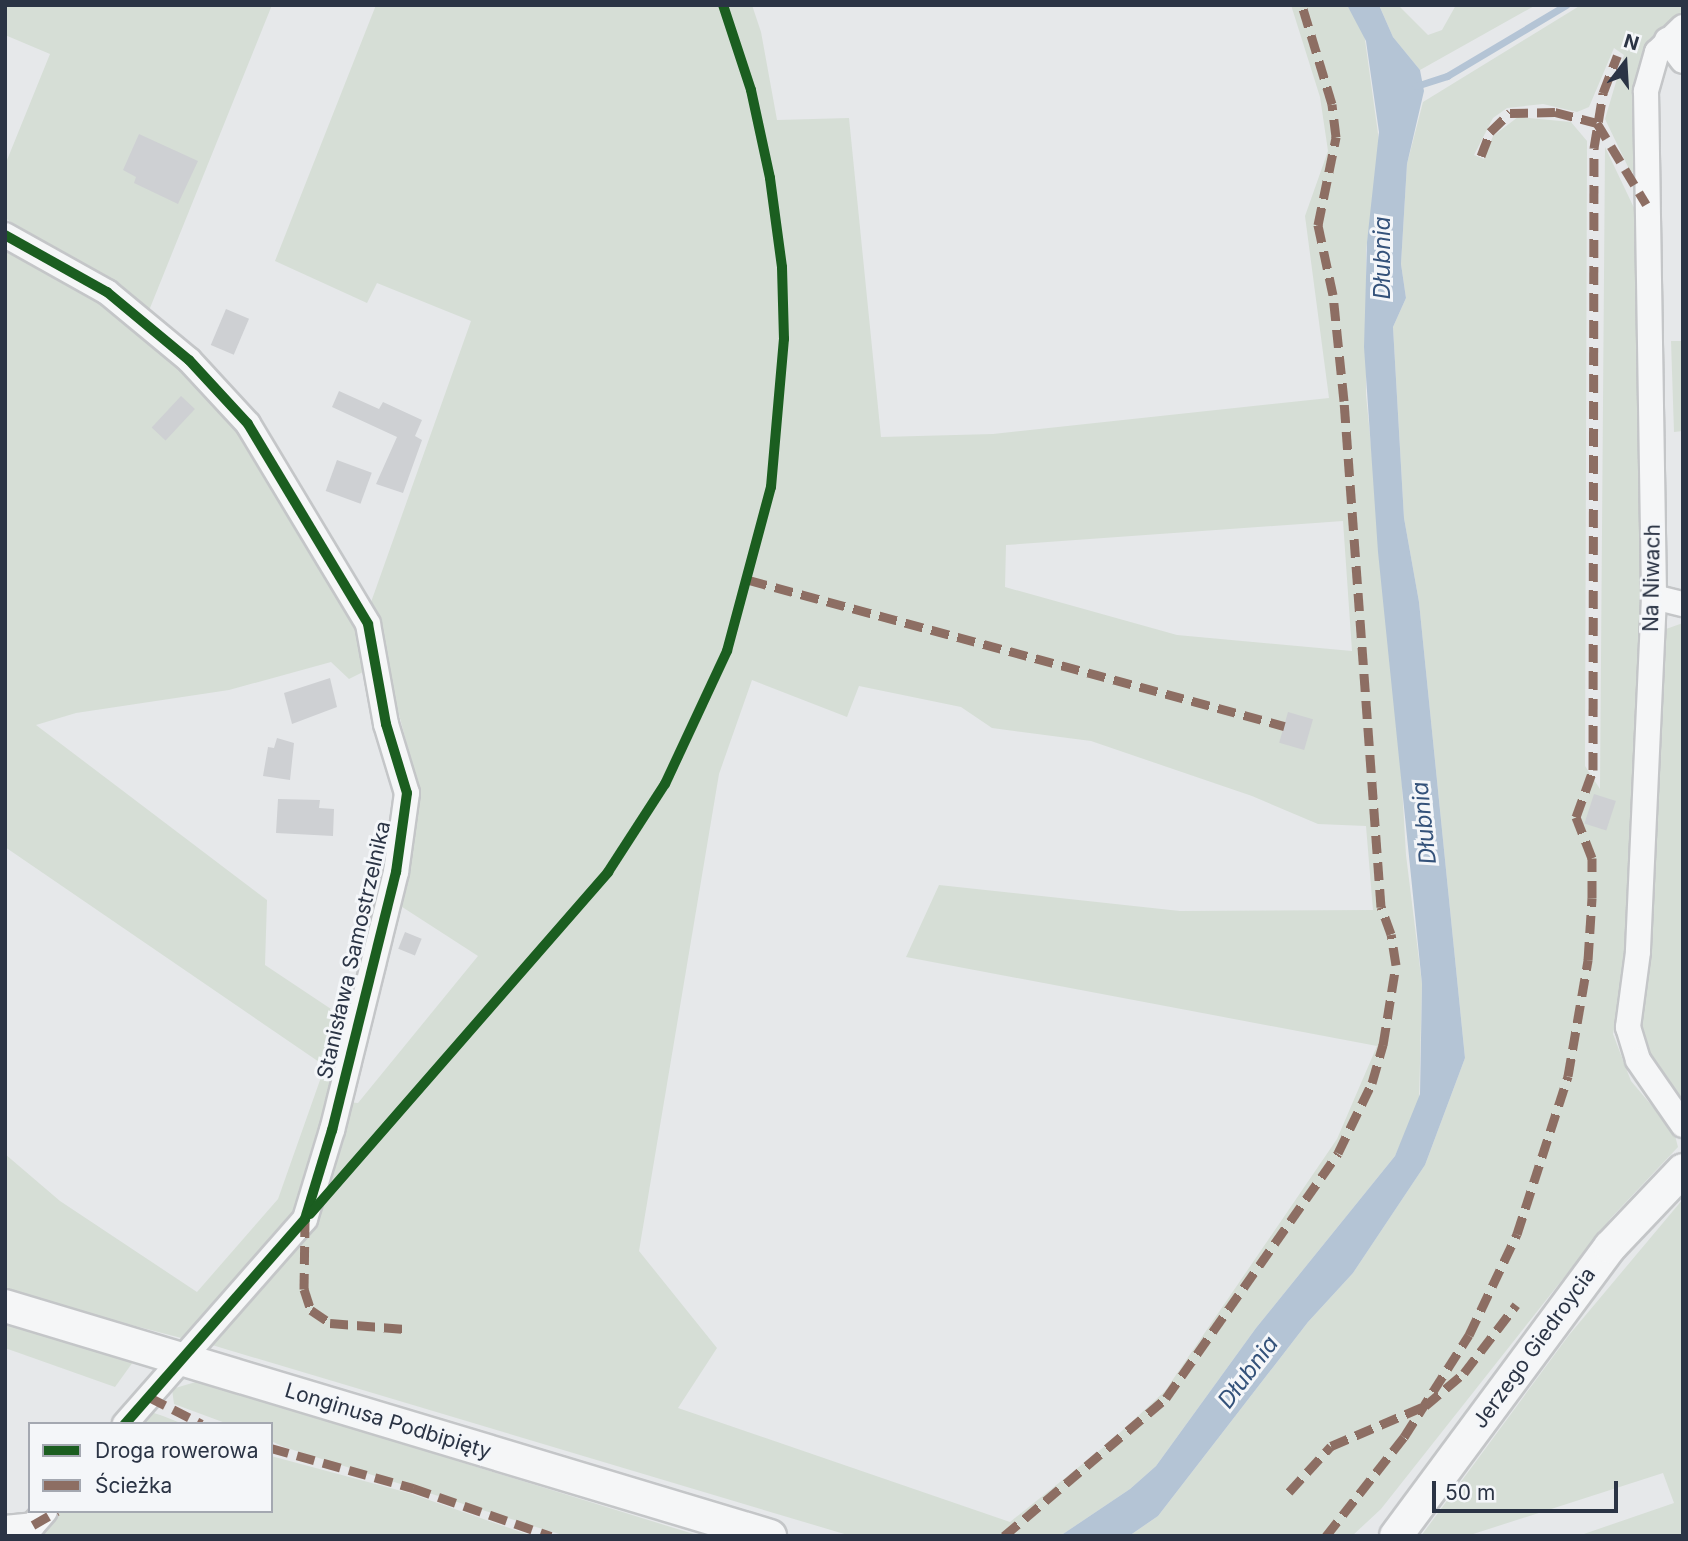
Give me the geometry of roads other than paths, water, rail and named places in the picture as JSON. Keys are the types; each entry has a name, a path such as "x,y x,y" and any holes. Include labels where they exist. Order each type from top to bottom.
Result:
{"street":[{"path":"1675,33 1683,61"},
{"name":"Na Niwach","path":"1675,33 1649,71 1646,112 1654,597 1638,952 1628,1027 1638,1060 1683,1125"},
{"name":"Stanisława Samostrzelnika","path":"5,235 107,292 189,360 248,425 368,624 386,724 407,793 396,872 332,1130 305,1219 127,1422"},
{"path":"1654,597 1683,604"},
{"name":"Jerzego Giedroycia","path":"1396,1536 1610,1247 1683,1170"},
{"name":"Longinusa Podbipięty","path":"5,1306 770,1536"},
{"path":"5,1528 33,1525 43,1513"}],"water":[{"name":"Dłubnia","path":"1347,5 1379,5 1393,37 1420,70 1424,91 1407,164 1401,264 1406,298 1393,327 1404,518 1419,602 1465,1058 1425,1165 1353,1273 1308,1322 1158,1516 1129,1536 1060,1536 1130,1489 1156,1466 1256,1328 1395,1156 1420,1094 1422,984 1378,552 1364,347 1367,242 1379,132 1366,41"}],"waterway":[{"path":"1416,86 1447,76 1566,5"}]}
